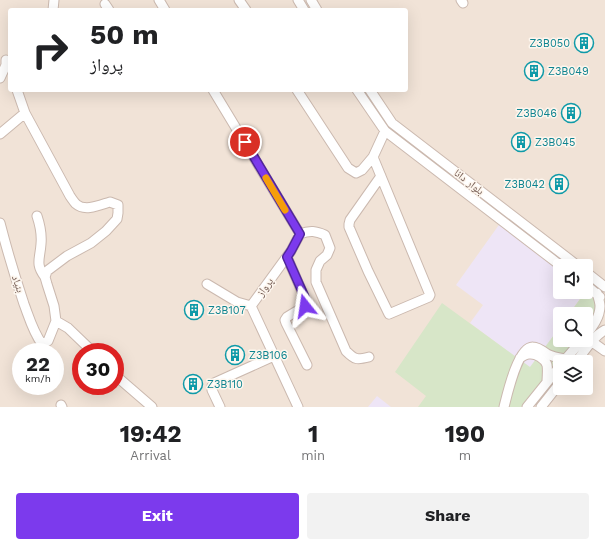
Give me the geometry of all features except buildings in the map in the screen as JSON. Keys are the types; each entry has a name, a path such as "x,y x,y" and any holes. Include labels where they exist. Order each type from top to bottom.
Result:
{"street":[{"path":"0,78 6,65 5,60"},
{"path":"18,92 25,113 70,196 77,205 85,208 95,207 110,202 118,205 117,218 106,231 91,243 67,256 47,271 46,284 54,306 56,321 48,341 46,343"},
{"path":"214,92 300,234 307,232 318,232 325,235 330,248 327,255 320,261 316,270 316,282 346,351 352,357 358,359 369,357"},
{"path":"298,92 348,168 356,172 362,170 373,157 385,131"},
{"name":"بلوار دانا","path":"358,92 385,131 553,260"},
{"name":"بلوار دانا","path":"371,92 392,123 569,259"},
{"path":"0,134 25,113"},
{"path":"373,157 381,176 430,295 429,297 389,314 349,227 350,220 381,176"},
{"path":"37,216 41,229 39,266 46,278"},
{"name":"بنیاد","path":"0,222 12,266 38,343"},
{"name":"پرواز","path":"298,407 250,306 287,257 300,234"},
{"path":"287,257 307,303 285,320 307,365"},
{"path":"593,278 605,287"},
{"path":"207,284 237,302 250,306"},
{"path":"593,291 605,302"},
{"path":"593,325 598,317 600,306 596,293"},
{"path":"56,321 68,328 84,343"},
{"path":"593,336 605,330"},
{"path":"593,342 605,351"},
{"path":"504,407 510,385 524,351 529,347 534,347 553,356"},
{"path":"569,355 576,347"},
{"path":"520,358 527,354 532,354 544,360 547,365 547,382"},
{"path":"220,407 212,390 214,382 274,356"},
{"path":"528,407 553,374"},
{"path":"124,383 152,407"},
{"path":"541,407 553,392"}],"shaded area":[{"path":"0,0 605,0 605,407 0,407"},
{"path":"501,222 553,261 553,299 580,299 574,307 553,307 553,337 530,368 470,323 483,305 456,285"},
{"path":"377,396 391,407 368,407"}],"green space":[{"path":"593,290 605,299 605,310 593,324 593,307 574,307 580,299 593,299"},
{"path":"442,303 530,367 553,336 553,347 573,347 566,355 553,355 553,370 521,407 418,407 426,396 395,372"}],"slow traffic":[{"path":"266,178 285,210"}],"place":[{"name":"Z3B050","path":"584,43"},
{"name":"Z3B049","path":"534,71"},
{"name":"Z3B046","path":"571,113"},
{"name":"Z3B045","path":"521,142"},
{"name":"Z3B042","path":"559,184"},
{"name":"Z3B107","path":"194,310"},
{"name":"Z3B106","path":"235,355"},
{"name":"Z3B110","path":"193,384"}],"route":[{"path":"245,142 300,234 287,257 306,300 307,303 305,306"}]}
